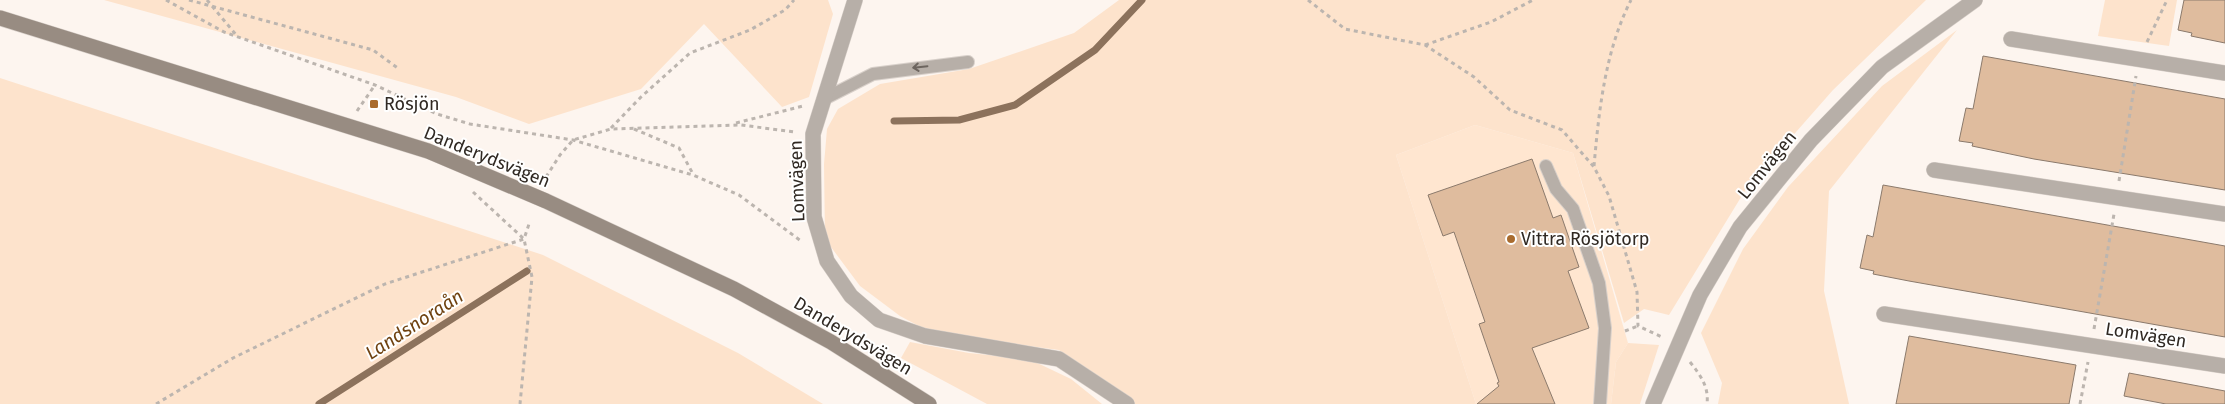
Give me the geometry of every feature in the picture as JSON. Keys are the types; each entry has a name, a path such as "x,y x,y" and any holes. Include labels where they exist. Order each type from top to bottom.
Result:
{"main road":[{"name":"Danderydsvägen","path":"0,18 428,151 546,201 734,289 831,342 929,404"}],"street":[{"name":"Lomvägen","path":"855,0 813,134 814,217 827,261 851,296 879,320 925,336 1059,359 1127,404"},
{"name":"Lomvägen","path":"1653,404 1700,295 1740,227 1811,140 1882,67 1975,0"},
{"path":"2011,39 2225,73"},
{"path":"1934,170 2225,214"},
{"name":"Lomvägen","path":"1884,314 2225,366"}],"lane":[{"path":"824,99 873,74 968,62"},
{"path":"1546,166 1556,190 1573,210 1599,283 1605,328 1600,404"}],"path":[{"path":"166,0 224,32 375,85 437,114 470,124 573,140 693,175 739,195 827,261"},
{"path":"189,0 373,50 399,69"},
{"path":"207,0 238,36"},
{"path":"611,129 641,96 690,53 750,30 785,10 794,0"},
{"path":"1308,0 1346,29 1425,45 1474,77 1510,110 1562,130 1594,167 1609,196 1637,292 1638,326"},
{"path":"1425,45 1491,22 1533,0"},
{"path":"1594,167 1600,95 1624,14 1631,0"},
{"path":"345,126 375,85"},
{"path":"728,125 789,111 824,99"},
{"path":"546,177 560,155 573,140 611,129 728,125 813,134"},
{"path":"631,128 679,148 693,175"},
{"path":"472,191 524,239"},
{"path":"520,404 532,277 524,239 530,221"},
{"path":"156,404 233,358 385,284 524,239"},
{"path":"1625,331 1638,326 1662,337"},
{"path":"1689,360 1702,377 1708,392 1707,404"}],"shaded area":[{"path":"104,0 828,0 833,14 809,97 782,107 704,24 641,89 529,124 456,97"},
{"path":"1119,0 1926,0 1833,90 1746,189 1669,315 1644,309 1624,323 1573,153 1475,125 1396,155 1476,404 1131,404 1059,350 932,333 900,316 860,286 825,239 824,164 827,129 838,109 880,84 969,69 1074,33"},
{"path":"2105,0 2177,0 2169,46 2098,36"},
{"path":"1957,30 1829,191 1824,291 1849,404 1718,404 1722,383 1701,333 1743,249 1788,187 1882,86"},
{"path":"0,78 543,255 738,353 823,404 0,404"},
{"name":"Vittra Rösjötorp","path":"1475,125 1573,153 1628,343 1616,362 1611,404 1476,404 1396,155"},
{"path":"910,342 969,353 1029,359 1071,379 1102,404 987,404 901,358"},
{"path":"1628,343 1659,345 1640,404 1611,404 1616,362"}],"building":[{"path":"2184,0 2225,0 2225,43 2191,36 2192,33 2178,30"},
{"path":"1983,56 2225,99 2225,190 2034,159 1972,146 1973,143 1959,141 1966,108 1973,109"},
{"path":"1532,159 1553,218 1561,215 1579,267 1568,271 1589,328 1532,348 1555,404 1477,404 1499,386 1479,324 1485,322 1454,232 1443,236 1428,195"},
{"path":"1883,185 2225,246 2225,337 1873,274 1874,271 1860,268 1867,235 1873,237"},
{"path":"1909,336 2076,365 2069,404 1896,404"},
{"path":"2129,373 2225,391 2225,404 2166,404 2124,396"}],"waterway":[{"path":"894,121 959,120 1015,105 1095,50 1142,0"},
{"name":"Landsnoraån","path":"319,404 527,271"}],"place":[{"name":"Rösjön","path":"374,104"},
{"name":"Vittra Rösjötorp","path":"1511,239"}]}
